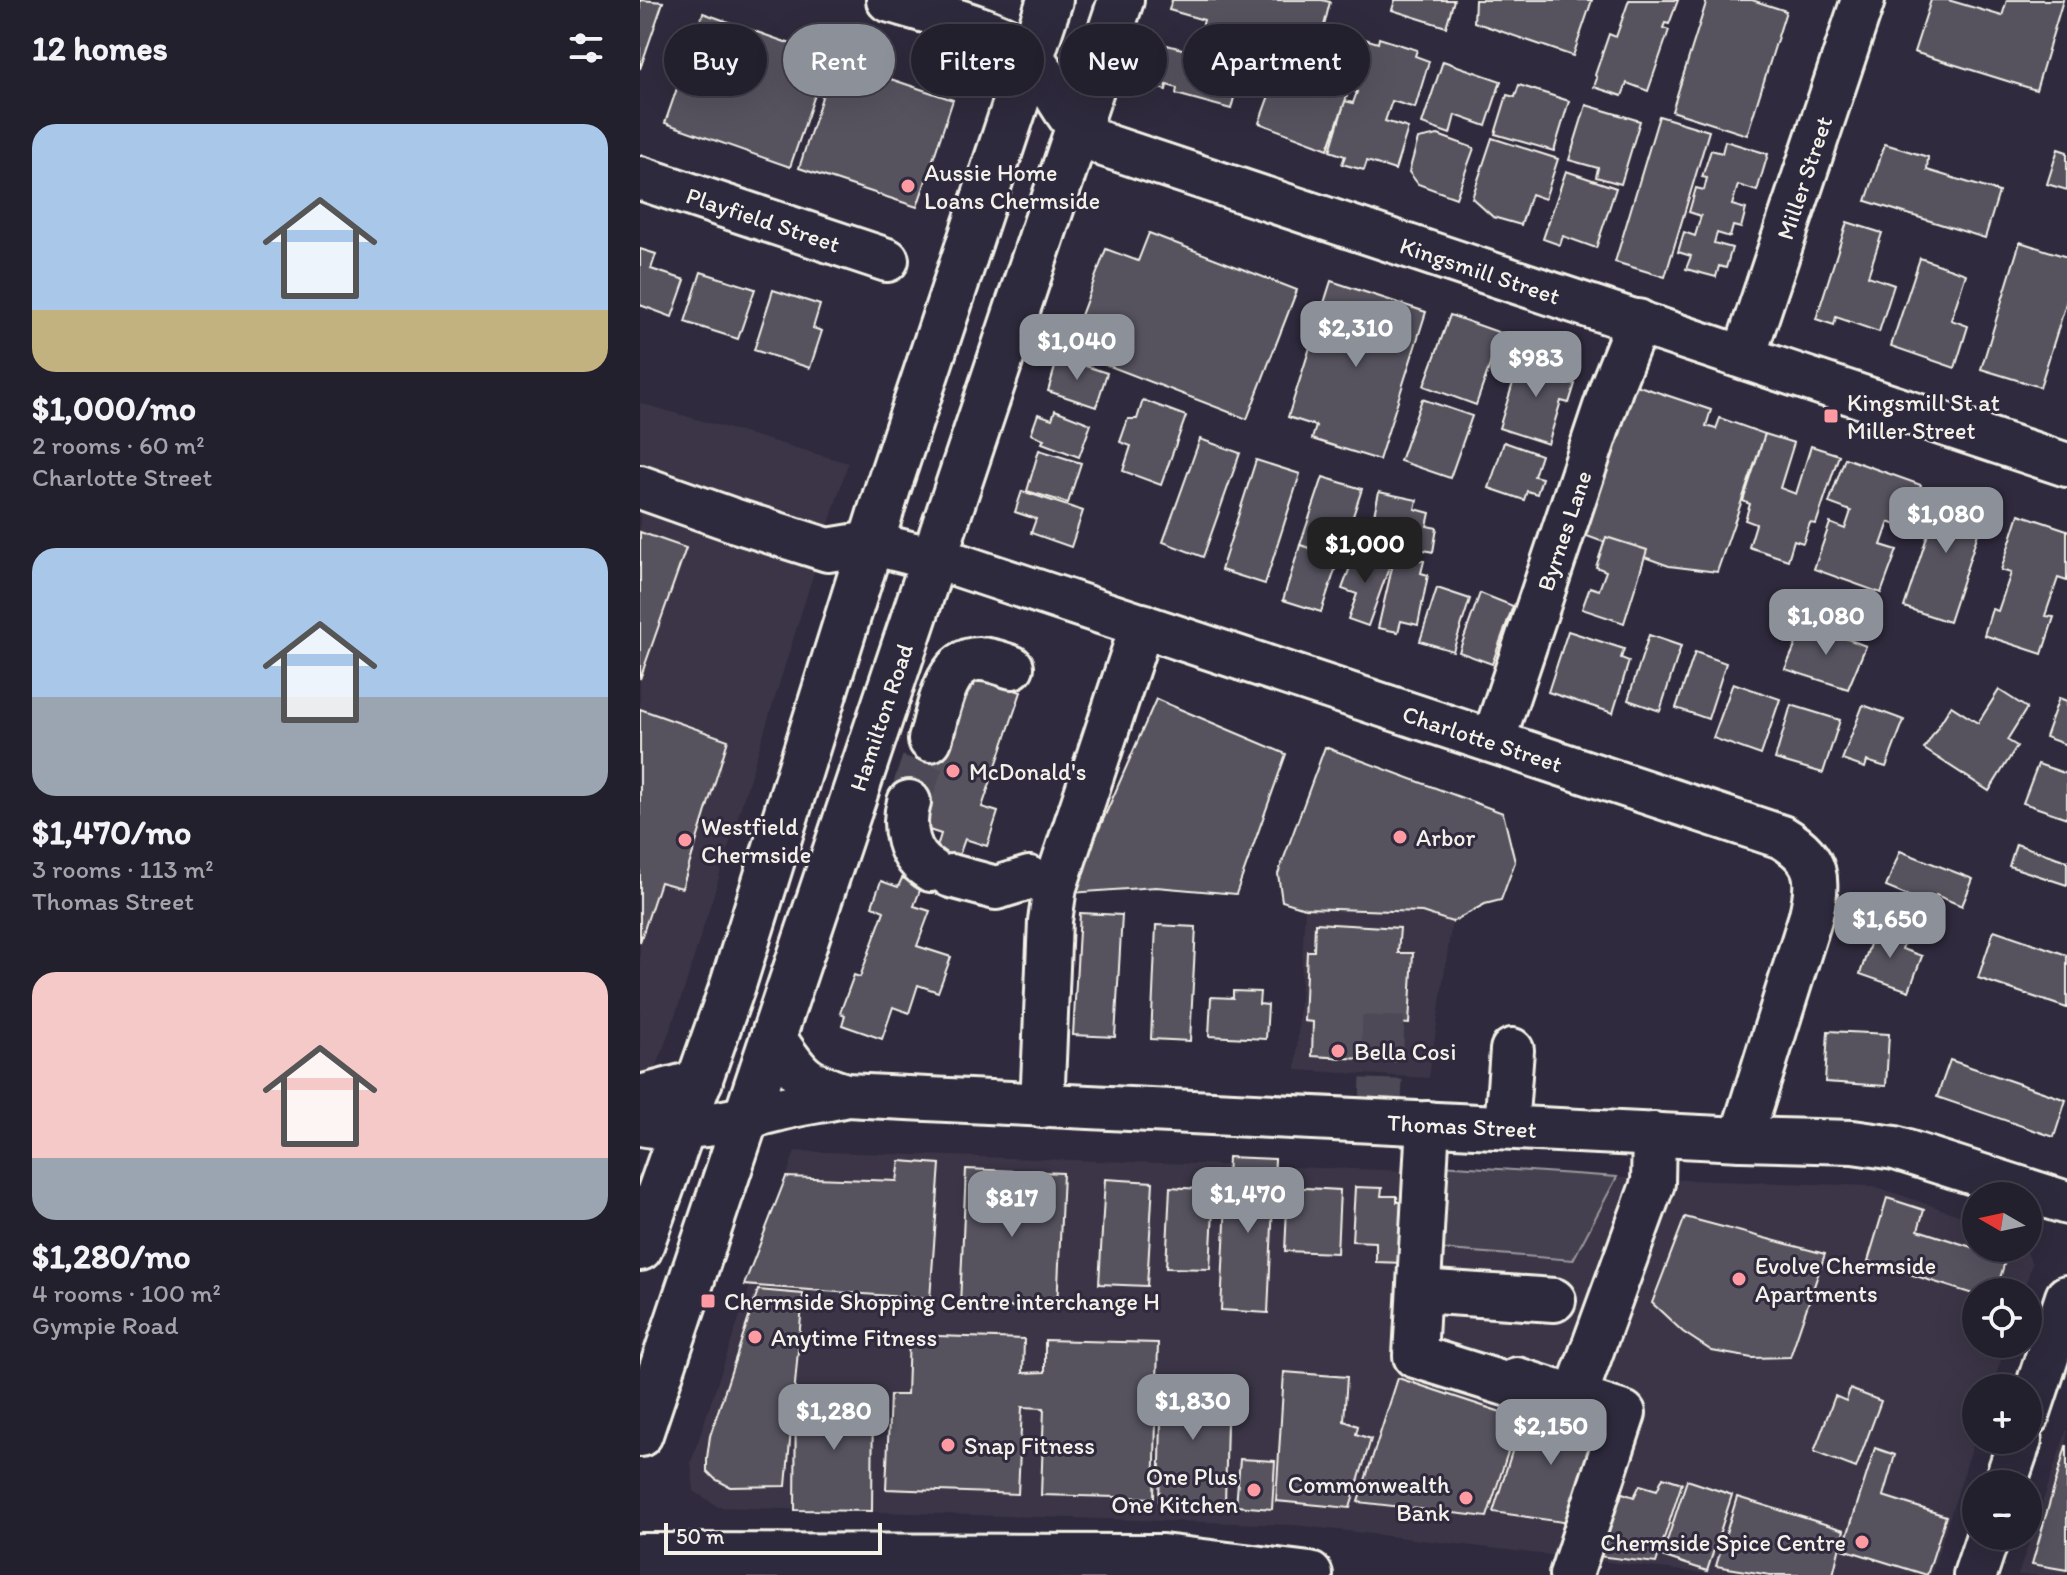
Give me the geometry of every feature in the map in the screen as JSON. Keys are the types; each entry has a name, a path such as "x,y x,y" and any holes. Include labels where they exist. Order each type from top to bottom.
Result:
{"main road":[{"path":"1042,24 1050,0"},
{"name":"Hamilton Road","path":"640,1434 1121,0"},
{"path":"640,1248 701,1081 870,543 1018,96"},
{"path":"640,1556 1162,1557 1310,1575"}],"street":[{"path":"888,0 962,24"},
{"name":"Miller Street","path":"1744,356 1863,0"},
{"path":"1044,78 1078,129"},
{"name":"Kingsmill Street","path":"1078,129 1094,141 1119,150 2067,465"},
{"name":"Playfield Street","path":"640,178 887,260"},
{"name":"Byrnes Lane","path":"1493,741 1612,386 1638,321"},
{"path":"640,487 828,550 870,543"},
{"name":"Charlotte Street","path":"870,543 933,559 1142,625 1782,837 1806,854 1813,864 1816,876 1814,901 1741,1139"},
{"path":"1042,1106 1050,921 1055,887 1142,625"},
{"path":"930,740 948,682 959,667 965,662 980,659 1012,667"},
{"path":"932,849 1015,874"},
{"name":"Thomas Street","path":"773,1036 805,1080 846,1095 1853,1142 1895,1148 2067,1203"},
{"path":"1506,1127 1512,1050"},
{"path":"640,1097 701,1081"},
{"name":"Thomas Street","path":"640,1124 683,1128 744,1120 781,1108 846,1095"},
{"path":"1428,1123 1415,1356 1515,1387 1517,1379 1624,1413 1571,1575"},
{"path":"1575,1397 1653,1183 1654,1134"},
{"path":"1419,1291 1554,1300"},
{"path":"2042,1374 2067,1297"},
{"path":"1975,1575 1983,1550"}],"shaded area":[{"name":"Westfield Chermside","path":"640,403 848,463 682,996 640,1113"},
{"path":"1305,908 1422,912 1452,922 1429,1078 1296,1070"},
{"path":"795,1151 1874,1186 1962,1216 1962,1262 2032,1264 2028,1278 1962,1278 1962,1358 2002,1358 1996,1374 1962,1374 1962,1454 1970,1454 1965,1470 1962,1470 1962,1479 1931,1575 1718,1575 1295,1525 718,1507 694,1491 691,1462"},
{"path":"1441,1165 1617,1177 1573,1260 1437,1249"},
{"path":"2067,1429 2067,1575 2018,1575 2026,1550 2042,1550 2042,1503"}],"building":[{"path":"640,0 663,2 640,69"},
{"path":"1172,0 1330,2 1324,24 1203,24 1204,20 1169,10"},
{"path":"1395,0 1454,0 1446,27 1392,10"},
{"path":"1475,0 1592,0 1573,56 1474,22"},
{"path":"1629,0 1678,0 1669,24 1665,23 1663,28 1669,30 1648,91 1627,83 1622,96 1594,87 1609,34 1616,37"},
{"path":"1707,0 1752,0 1786,11 1747,135 1672,111"},
{"path":"1931,0 1948,0 2002,16 2007,0 2063,0 2036,90 1914,52"},
{"path":"703,13 734,24 699,24"},
{"path":"767,36 783,41 783,96 815,96 790,167 665,123 674,96 767,96"},
{"path":"1379,38 1417,50 1415,56 1429,61 1415,108 1392,101 1385,121 1408,128 1395,170 1367,161 1364,170 1342,164 1345,156 1330,151 1345,101 1353,103 1356,96 1370,96 1370,41 1378,43"},
{"path":"1167,45 1183,49 1183,96 1176,94 1177,88 1167,85"},
{"path":"1443,61 1501,81 1486,126 1455,115 1450,134 1422,124"},
{"path":"895,81 911,86 911,96 941,96 953,100 917,207 799,168 822,96 895,96"},
{"path":"1519,85 1569,101 1554,151 1495,134 1507,95 1515,97"},
{"path":"1183,96 1234,96 1231,109"},
{"path":"1269,96 1347,96 1328,149 1259,123"},
{"path":"1586,105 1640,121 1621,184 1596,177 1598,168 1569,160"},
{"path":"1659,116 1709,131 1665,277 1615,262"},
{"path":"1438,135 1474,148 1456,198 1418,184 1409,172 1418,139"},
{"path":"1492,138 1558,159 1545,199 1531,194 1521,225 1493,217 1472,198"},
{"path":"1725,141 1768,154 1757,191 1738,185 1732,205 1746,209 1741,228 1733,226 1730,237 1717,233 1714,243 1732,248 1726,268 1719,266 1716,277 1686,269 1691,256 1678,252 1684,232 1695,236 1701,216 1689,212 1696,188 1704,190 1707,178 1702,177 1711,150 1722,153"},
{"path":"1885,144 1928,157 1927,170 1999,192 1985,238 1866,201"},
{"path":"2058,149 2067,152 2067,190 2047,184"},
{"path":"1566,171 1616,188 1596,248 1563,236 1560,245 1543,239"},
{"path":"1847,222 1882,233 1868,276 1894,285 1879,332 1836,317 1834,325 1816,319"},
{"path":"1149,233 1297,290 1247,419 1068,350 1106,249 1138,261"},
{"path":"2020,242 2067,257 2067,300 2040,387 1981,369"},
{"path":"640,249 656,254 651,269 685,280 672,317 640,305"},
{"path":"1920,258 1966,274 1951,320 1968,326 1955,368 1891,346"},
{"path":"701,272 755,289 738,339 685,322"},
{"path":"1331,281 1426,312 1379,460 1312,439 1316,426 1288,417"},
{"path":"773,290 820,305 813,328 822,331 810,368 754,350"},
{"path":"1450,315 1501,333 1476,405 1424,386"},
{"path":"1522,354 1572,370 1568,382 1575,384 1569,403 1561,401 1548,444 1499,428"},
{"path":"1058,357 1107,373 1096,407 1048,391"},
{"path":"1636,385 1711,410 1706,426 1716,429 1720,418 1765,434 1717,572 1669,566 1584,535"},
{"path":"1422,399 1472,416 1450,478 1400,461"},
{"path":"1143,400 1186,416 1161,485 1123,471 1131,446 1120,442 1128,419 1137,419"},
{"path":"1055,410 1091,424 1079,457 1042,443 1044,439 1031,434 1038,414 1052,419"},
{"path":"1765,434 1794,443 1780,488 1796,494 1811,446 1839,455 1816,524 1810,523 1803,543 1794,540 1788,560 1749,547 1756,524 1745,520 1750,504 1743,501"},
{"path":"1200,439 1240,453 1203,557 1163,542"},
{"path":"1504,442 1541,455 1534,476 1542,478 1537,494 1527,491 1524,500 1489,488"},
{"path":"1039,450 1081,463 1068,503 1027,491"},
{"path":"1845,458 1921,485 1906,529 1889,522 1881,545 1897,550 1881,593 1814,569 1830,523 1845,529 1851,511 1829,503"},
{"path":"1256,460 1300,474 1265,584 1221,570"},
{"path":"1323,477 1362,489 1339,558 1300,545"},
{"path":"1943,488 1988,503 1949,622 1904,607"},
{"path":"1022,491 1083,511 1071,547 1031,533 1036,519 1015,512"},
{"path":"1379,492 1417,500 1415,509 1430,513 1427,526 1437,528 1433,552 1393,543 1398,520 1374,515"},
{"path":"2019,514 2067,530 2067,581 2058,578 2045,616 2054,617 2042,654 1984,635 1992,609 1998,611 2011,573 2001,570"},
{"path":"640,532 686,548 640,679"},
{"path":"1606,537 1647,550 1624,623 1582,609 1590,587 1599,590 1606,571 1596,567"},
{"path":"1300,545 1339,558 1321,612 1283,600"},
{"path":"1356,551 1391,562 1368,626 1348,619 1357,594 1342,589"},
{"path":"1395,555 1424,561 1421,573 1428,575 1418,625 1401,621 1398,632 1378,628"},
{"path":"1437,588 1470,599 1453,651 1420,641"},
{"path":"1480,593 1513,606 1492,664 1459,652"},
{"path":"1805,623 1866,646 1848,689 1785,669"},
{"path":"1568,631 1624,649 1621,658 1629,661 1613,713 1548,692"},
{"path":"1649,635 1681,646 1660,711 1628,700"},
{"path":"1695,652 1726,663 1708,719 1676,708"},
{"name":"McDonald's","path":"976,677 1021,692 982,807 998,812 987,846 965,839 954,869 932,863 941,834 914,825 903,799 923,738 949,698 963,703 969,684 974,686"},
{"path":"1733,683 1780,699 1761,755 1713,738"},
{"path":"1999,690 2027,708 2007,740 2017,746 1989,791 1924,749 1951,706 1978,723"},
{"path":"2059,698 2067,701 2067,745 2045,737"},
{"path":"1156,699 1286,754 1236,894 1156,887 1071,893"},
{"path":"1791,705 1840,720 1823,773 1775,759"},
{"path":"1863,705 1904,720 1886,767 1867,761 1865,768 1842,760"},
{"name":"Westfield Chermside","path":"640,709 728,740 682,888 660,882 640,942"},
{"name":"Arbor","path":"1325,747 1503,813 1515,862 1501,900 1485,904 1452,922 1422,912 1305,908 1282,901 1278,874"},
{"path":"2038,764 2067,774 2067,818 2023,803"},
{"path":"2016,844 2067,861 2067,885 2009,866"},
{"path":"1900,851 1973,879 1962,906 1936,895 1932,906 1886,887"},
{"path":"902,878 922,885 914,906 930,911 917,946 951,957 938,992 918,985 909,1013 893,1007 882,1039 842,1025 845,1015 840,1013 854,975 860,977 884,911 872,906 881,881 898,887"},
{"path":"1080,913 1122,915 1115,1037 1073,1035"},
{"path":"1315,923 1400,928 1398,953 1413,953 1409,1024 1398,1023 1396,1061 1312,1056 1313,1022 1304,1021 1307,951 1314,951"},
{"path":"1156,925 1196,927 1190,1041 1151,1039"},
{"path":"1876,926 1906,937 1902,949 1922,956 1909,991 1860,974"},
{"path":"1994,930 2067,955 2067,1008 1978,978"},
{"path":"1233,991 1260,992 1259,1004 1268,1005 1266,1039 1209,1036 1211,997 1233,998"},
{"path":"1828,1031 1889,1034 1886,1086 1825,1082"},
{"path":"1950,1060 2066,1100 2054,1137 1937,1097"},
{"path":"1228,1157 1275,1159 1268,1313 1221,1310"},
{"path":"900,1161 940,1164 930,1299 744,1285 786,1177 897,1181"},
{"path":"966,1169 1063,1173 1057,1309 960,1305"},
{"path":"1105,1179 1153,1182 1147,1286 1099,1284"},
{"path":"1170,1187 1214,1190 1210,1269 1166,1268"},
{"path":"1288,1187 1340,1190 1337,1253 1285,1251"},
{"path":"1355,1187 1382,1188 1381,1196 1397,1196 1397,1202 1407,1202 1404,1263 1376,1262 1376,1242 1352,1241"},
{"path":"1887,1198 1924,1210 1918,1230 1962,1244 1962,1262 2005,1262 2000,1278 1962,1278 1962,1291 1868,1261"},
{"name":"Evolve Chermside Apartments","path":"1685,1217 1825,1254 1790,1357 1752,1358 1712,1351 1683,1332 1652,1303"},
{"path":"758,1290 803,1294 786,1486 730,1487 707,1471 710,1436"},
{"path":"909,1335 1024,1339 1023,1373 1045,1372 1045,1340 1158,1343 1154,1498 1041,1495 1044,1408 1022,1407 1018,1494 886,1489 890,1395 907,1395"},
{"path":"1284,1372 1347,1377 1344,1421 1358,1426 1356,1434 1371,1439 1350,1508 1276,1501"},
{"path":"1398,1378 1519,1418 1487,1517 1358,1502"},
{"path":"1162,1379 1228,1381 1225,1504 1159,1503"},
{"path":"1850,1389 1881,1401 1856,1468 1814,1452 1835,1396 1846,1401"},
{"path":"796,1392 873,1393 872,1511 795,1510"},
{"path":"1527,1404 1609,1432 1577,1524 1493,1512"},
{"path":"2067,1446 2067,1570 2032,1564 2036,1550 2042,1550 2042,1529"},
{"path":"1875,1448 1895,1455 1883,1496 1946,1516 1927,1575 1843,1549"},
{"path":"1240,1459 1275,1461 1272,1509 1236,1506"},
{"path":"1663,1477 1682,1483 1656,1563 1589,1555 1611,1489 1634,1497 1640,1485 1657,1490"},
{"path":"1687,1480 1732,1495 1707,1571 1662,1556"},
{"path":"1737,1497 1844,1530 1833,1575 1770,1575 1716,1566"}],"tunnel":[{"path":"909,802 930,740"},
{"path":"1380,1121 1384,1000"}],"place":[{"name":"Aussie Home Loans Chermside","path":"908,186"},
{"name":"Kingsmill St at Miller Street","path":"1831,416"},
{"name":"McDonald's","path":"953,771"},
{"name":"Arbor","path":"1400,837"},
{"name":"Westfield Chermside","path":"685,840"},
{"name":"Bella Cosi","path":"1338,1051"},
{"name":"Evolve Chermside Apartments","path":"1739,1279"},
{"name":"Chermside Shopping Centre interchange H","path":"708,1301"},
{"name":"Anytime Fitness","path":"755,1337"},
{"name":"Snap Fitness","path":"948,1445"},
{"name":"One Plus One Kitchen","path":"1254,1490"},
{"name":"Commonwealth Bank","path":"1466,1498"},
{"name":"Chermside Spice Centre","path":"1862,1542"}]}
